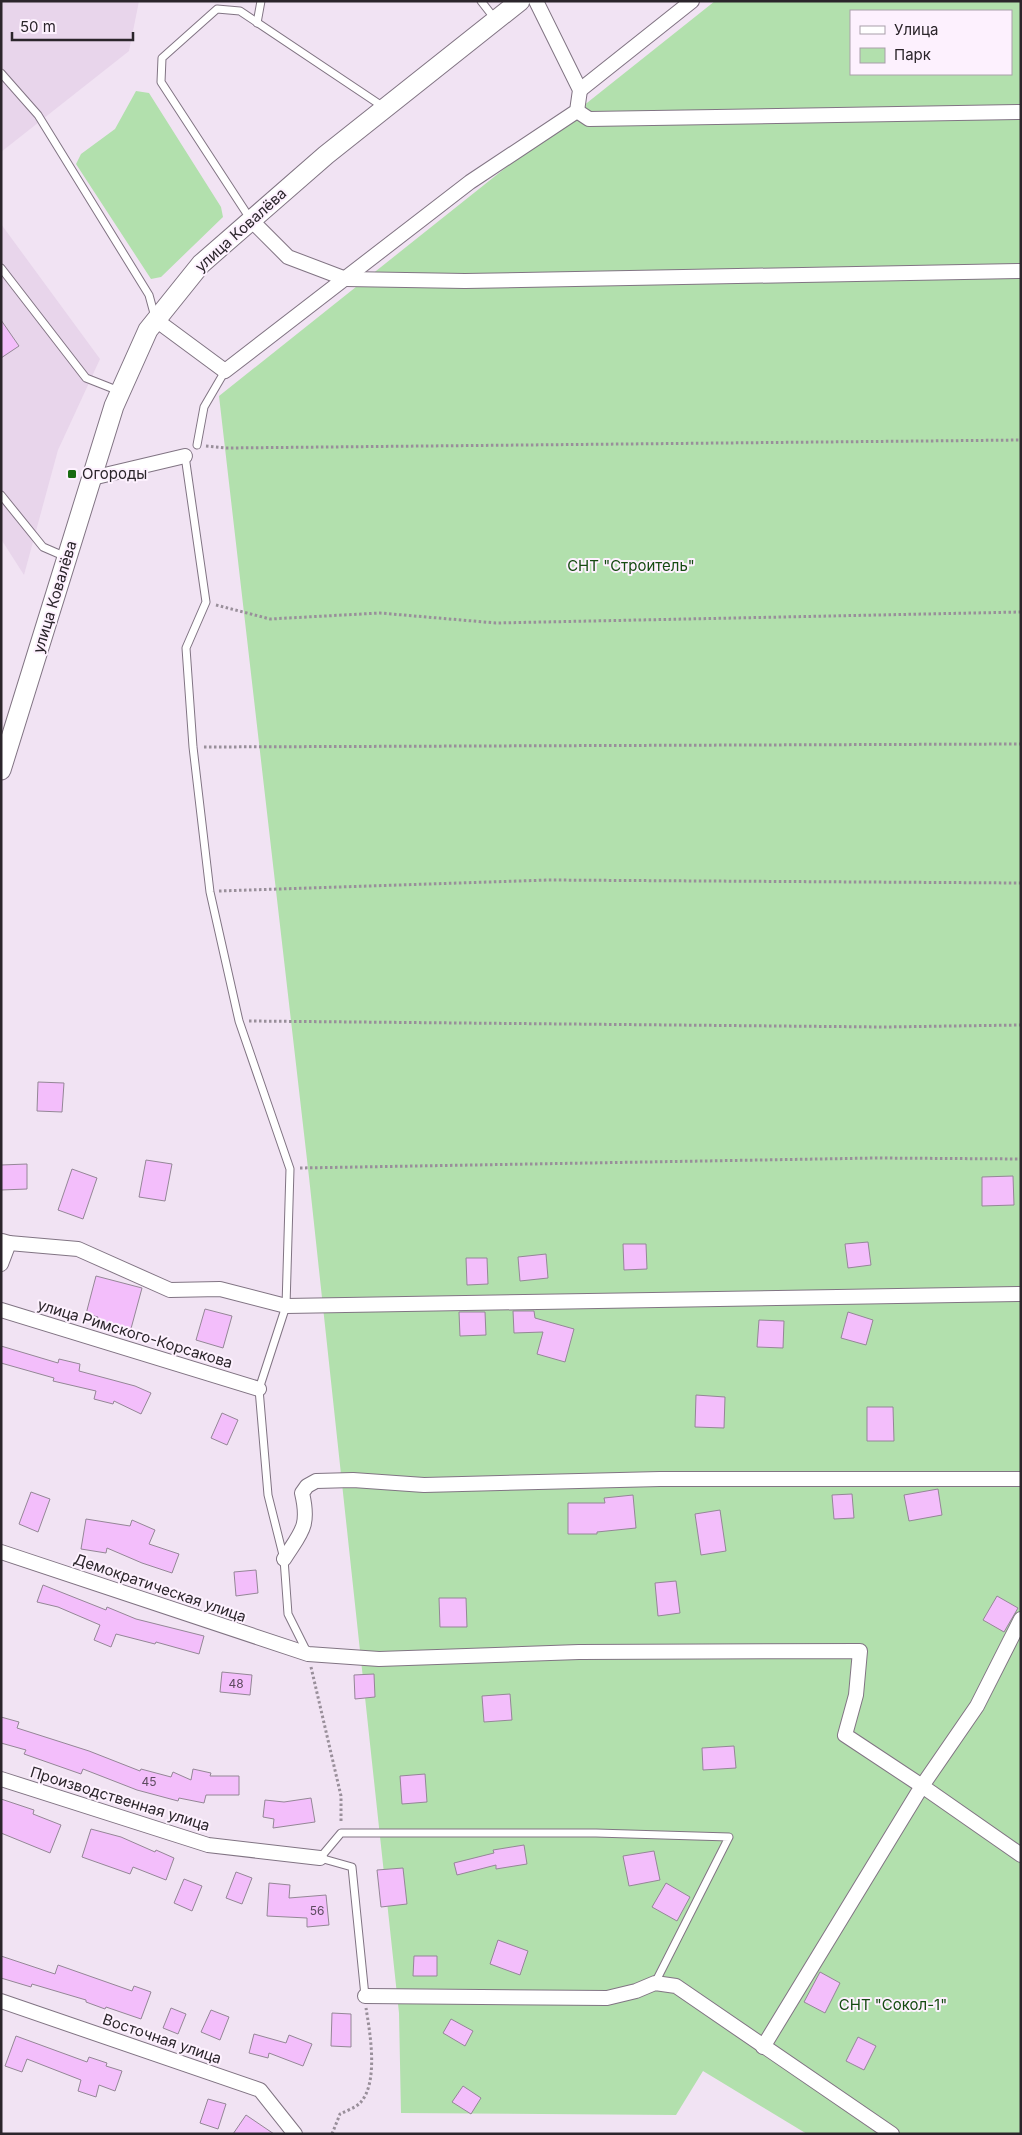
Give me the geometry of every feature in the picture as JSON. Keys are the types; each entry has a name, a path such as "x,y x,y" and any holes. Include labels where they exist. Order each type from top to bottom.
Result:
{"street":[{"name":"улица Ковалёва","path":"1,770 114,406 148,330 201,264 326,155 520,1"},
{"path":"156,320 225,371 346,280 470,182 577,111 580,90 536,1"},
{"path":"580,90 692,1"},
{"path":"577,111 589,119 1021,112"},
{"path":"251,220 288,257 346,280 465,281 1021,271"},
{"path":"92,478 185,456"},
{"path":"1,1264 5,1242 78,1249 170,1290 220,1289 286,1306 1021,1294"},
{"name":"улица Римского-Корсакова","path":"1,1310 259,1389"},
{"path":"284,1559 305,1527 305,1505 302,1493 307,1486 316,1481 353,1480 424,1485 660,1479 1021,1479"},
{"name":"Демократическая улица","path":"1,1552 308,1654 379,1659 579,1652 860,1651 856,1695 845,1735 922,1786"},
{"path":"763,2048 922,1786 977,1706 1021,1620"},
{"name":"Производственная улица","path":"1,1779 208,1845 320,1858"},
{"path":"922,1786 1021,1855"},
{"path":"365,1996 607,1998 636,1991 655,1983 676,1986 763,2048 892,2134"},
{"name":"Восточная улица","path":"1,2002 260,2090 295,2134"}],"lane":[{"path":"257,23 261,1"},
{"path":"481,1 496,20"},
{"path":"251,220 161,82 162,58 217,9 240,11 386,108"},
{"path":"1,73 43,124 149,295 156,320"},
{"path":"1,268 86,378 121,391"},
{"path":"197,445 204,407 225,371"},
{"path":"185,456 206,602 186,648 193,747 210,892 239,1021 290,1169 286,1306 259,1389 268,1495 284,1559 288,1614 308,1654"},
{"path":"1,495 43,547 67,558"},
{"path":"365,1996 352,1867 320,1858 341,1833 596,1833 729,1837 655,1983"}],"path":[{"path":"197,445 237,448 1021,440"},
{"path":"206,602 270,619 380,613 496,623 1021,612"},
{"path":"193,747 1021,744"},
{"path":"210,892 548,880 1021,883"},
{"path":"239,1021 874,1026 1021,1025"},
{"path":"290,1169 876,1158 1021,1159"},
{"path":"308,1654 341,1796 341,1833"},
{"path":"332,2134 340,2114 359,2104 367,2093 373,2054 365,1996"}],"shaded area":[{"path":"1,1 139,1 129,51 1,152"},
{"path":"1,224 100,359 58,450 24,575 1,539"}],"green space":[{"name":"СНТ \"Строитель\"","path":"715,1 1021,1 1021,2134 807,2134 703,2071 676,2115 401,2113 399,2013 309,1177 219,396"},
{"path":"136,91 149,93 221,207 223,217 161,277 151,279 76,164 81,154 115,129"}],"building":[{"path":"1,320 19,346 1,358"},
{"path":"38,1082 64,1083 62,1112 37,1111"},
{"path":"146,1160 172,1164 165,1201 139,1197"},
{"path":"27,1164 27,1189 1,1190 1,1165"},
{"path":"72,1169 97,1178 83,1219 58,1210"},
{"path":"1013,1176 1014,1205 982,1206 982,1177"},
{"path":"868,1242 871,1265 848,1268 845,1244"},
{"path":"623,1244 646,1244 647,1269 624,1270"},
{"path":"546,1254 548,1278 520,1281 518,1257"},
{"path":"466,1258 487,1258 488,1284 467,1285"},
{"path":"96,1276 142,1288 129,1336 96,1327 98,1317 86,1314"},
{"path":"205,1309 232,1316 223,1348 196,1340"},
{"path":"513,1311 534,1311 535,1318 574,1329 565,1362 537,1354 543,1332 514,1333"},
{"path":"459,1312 485,1312 486,1335 460,1336"},
{"path":"848,1312 873,1320 866,1345 841,1338"},
{"path":"759,1320 784,1321 783,1348 757,1347"},
{"path":"1,1346 58,1363 59,1359 80,1364 79,1371 135,1386 151,1393 141,1414 114,1401 113,1404 94,1399 96,1391 53,1381 54,1378 1,1363"},
{"path":"696,1395 725,1397 724,1428 695,1427"},
{"path":"867,1407 893,1407 894,1441 867,1441"},
{"path":"222,1413 238,1420 227,1445 211,1438"},
{"path":"938,1489 942,1515 909,1521 904,1495"},
{"path":"31,1492 50,1499 38,1532 19,1524"},
{"path":"852,1494 854,1518 834,1519 832,1495"},
{"path":"633,1495 636,1528 597,1532 597,1534 568,1534 568,1503 605,1503 604,1498"},
{"path":"720,1510 726,1551 701,1555 695,1514"},
{"path":"86,1519 130,1526 132,1520 155,1530 149,1544 179,1554 172,1573 107,1548 106,1553 81,1549"},
{"path":"256,1570 258,1593 236,1596 234,1572"},
{"path":"676,1581 680,1613 658,1616 655,1583"},
{"path":"43,1585 106,1610 107,1607 136,1619 204,1636 199,1654 156,1642 155,1644 116,1634 111,1647 94,1640 100,1625 58,1607 37,1602"},
{"path":"997,1596 1018,1608 1004,1632 983,1620"},
{"path":"439,1598 466,1598 467,1627 440,1627"},
{"path":"222,1672 252,1675 250,1695 220,1692"},
{"path":"374,1674 375,1697 355,1699 354,1675"},
{"path":"510,1694 512,1720 484,1722 482,1696"},
{"path":"1,1717 19,1722 17,1728 89,1751 140,1771 141,1769 171,1777 173,1772 191,1780 193,1769 211,1773 210,1776 239,1776 239,1795 206,1795 204,1803 179,1798 178,1801 137,1790 83,1769 81,1774 24,1754 26,1750 1,1743"},
{"path":"734,1746 736,1768 703,1770 702,1748"},
{"path":"425,1774 427,1802 402,1804 400,1776"},
{"path":"311,1798 315,1822 273,1828 274,1819 263,1817 265,1800 284,1802"},
{"path":"1,1799 34,1810 33,1814 61,1825 50,1853 1,1833"},
{"path":"91,1829 121,1837 174,1858 166,1880 133,1867 130,1874 82,1857"},
{"path":"524,1845 527,1864 496,1869 496,1865 457,1875 454,1863 494,1853 493,1850"},
{"path":"654,1851 660,1880 629,1886 623,1856"},
{"path":"403,1868 407,1904 381,1907 377,1870"},
{"path":"236,1872 252,1878 242,1904 226,1898"},
{"path":"184,1879 202,1886 192,1911 174,1903"},
{"path":"269,1883 290,1885 289,1898 326,1895 329,1925 307,1927 307,1918 267,1916"},
{"path":"666,1883 690,1897 677,1921 652,1907"},
{"path":"498,1940 528,1951 520,1975 490,1964"},
{"path":"1,1956 55,1974 58,1965 132,1991 134,1986 151,1992 141,2019 32,1984 31,1987 1,1978"},
{"path":"414,1956 437,1956 437,1976 413,1976"},
{"path":"820,1972 840,1983 825,2013 804,2002"},
{"path":"171,2008 186,2014 178,2034 163,2028"},
{"path":"211,2010 229,2017 220,2040 201,2032"},
{"path":"332,2013 351,2014 351,2047 331,2046"},
{"path":"451,2019 473,2031 465,2046 443,2033"},
{"path":"254,2034 286,2043 289,2035 312,2044 303,2066 269,2053 268,2058 249,2053"},
{"path":"16,2036 87,2062 89,2057 107,2063 106,2066 122,2071 115,2091 99,2085 96,2097 78,2091 81,2080 27,2059 22,2072 5,2066"},
{"path":"858,2037 876,2046 864,2070 846,2061"},
{"path":"463,2086 481,2098 471,2114 452,2102"},
{"path":"208,2099 226,2104 218,2129 200,2123"},
{"path":"246,2115 274,2134 233,2134"}],"place":[{"name":"Огороды","path":"72,474"}],"park label":[{"name":"СНТ \"Сокол-1\"","path":"893,2005"}]}
